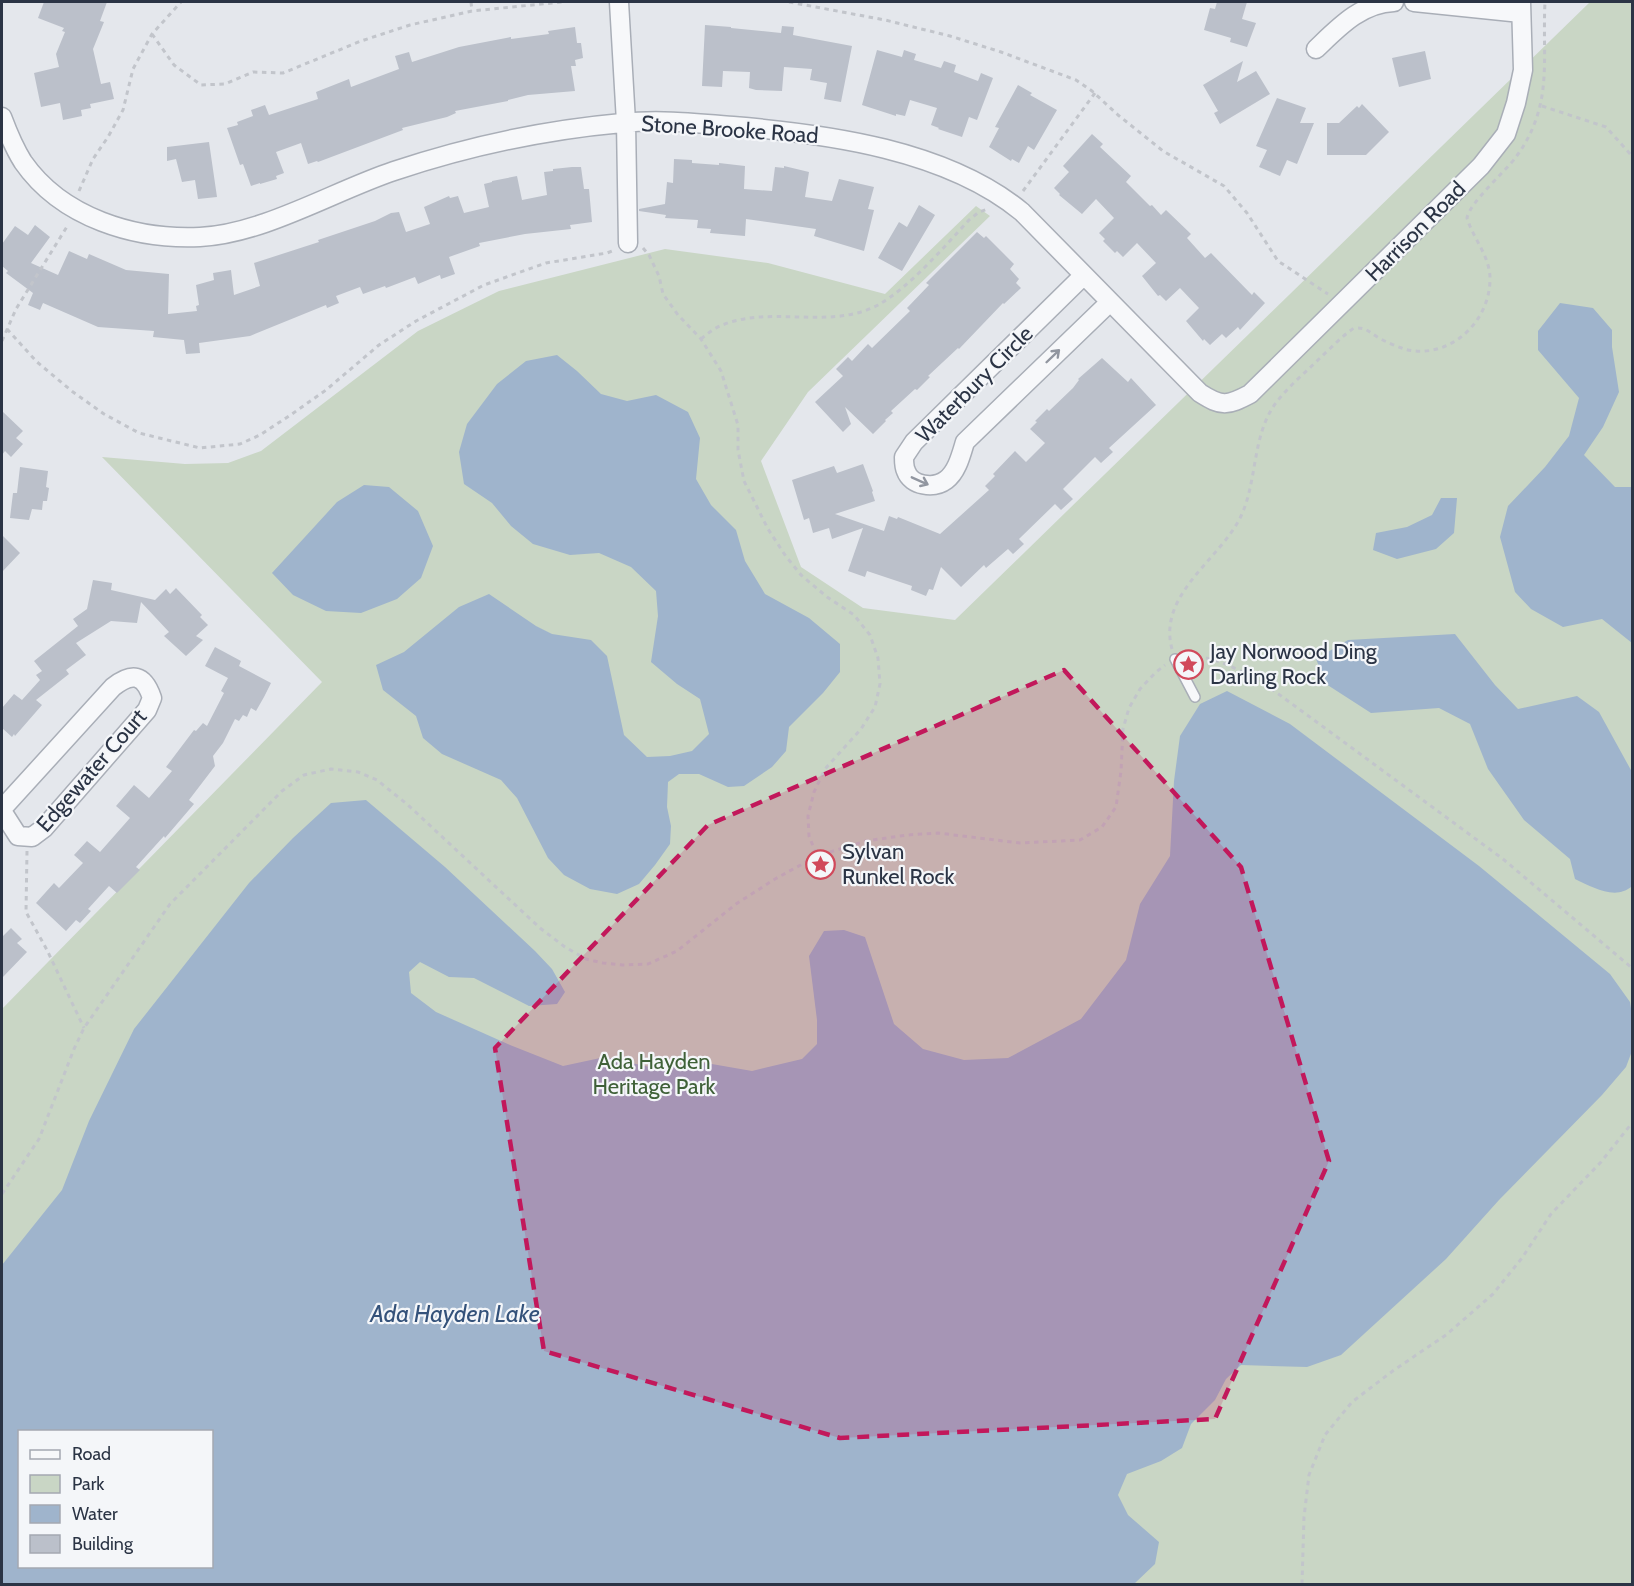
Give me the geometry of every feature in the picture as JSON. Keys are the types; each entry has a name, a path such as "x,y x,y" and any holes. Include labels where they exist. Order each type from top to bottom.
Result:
{"street":[{"path":"619,2 626,122 628,243"},
{"path":"1316,49 1362,10 1386,2 1394,2"},
{"path":"1414,2 1521,7"},
{"name":"Harrison Road","path":"1216,404 1233,403 1250,394 1481,166 1506,134 1516,103 1522,70 1521,7"},
{"name":"Stone Brooke Road","path":"2,117 12,144 24,164 40,182 60,198 105,224 165,237 204,237 256,226 392,172 472,147 555,131 626,122 701,123 832,137 892,151 946,169 986,187 1009,201 1023,212 1200,393 1216,404"},
{"name":"Waterbury Circle","path":"1084,275 914,442 904,457 906,473 916,483 931,486 947,480 958,464 965,442 1110,302"},
{"name":"Edgewater Court","path":"125,677 136,678 148,686 152,698 147,710 44,828 32,837 18,836 2,810 113,687 125,677"}],"lane":[{"path":"1175,659 1195,697"}],"path":[{"path":"2,341 16,309 65,231 76,208 88,169 123,111 133,69 152,34 181,2"},
{"path":"471,2 472,11"},
{"path":"152,34 174,65 201,85 225,84 253,72 283,74 361,41 400,28 472,11 562,2"},
{"path":"789,2 885,20 960,39 1076,80 1095,93 1118,116 1163,151 1224,186 1247,213 1278,261 1341,304"},
{"path":"1175,659 1168,635 1173,615 1194,575 1228,536 1241,516 1264,428 1271,410 1284,392 1354,328 1362,327 1378,338 1419,351 1449,345 1474,325 1488,300 1490,277 1484,253 1469,224 1468,212 1518,154 1542,106 1545,2"},
{"path":"701,339 719,326 746,319 837,316 878,305 910,281 979,212 1020,195 1095,93"},
{"path":"1542,106 1606,127 1622,141 1632,156"},
{"path":"7,329 37,362 73,392 104,414 139,433 200,448 240,444 260,435 326,390 379,345 416,321 484,285 546,263 607,253 628,243 641,246 649,255 659,276 663,294 678,315 701,339 721,372 738,424 738,450 744,481 757,509 785,555 801,575 827,597 854,615 870,635 878,658 880,684 875,707 861,729 825,769 814,792 808,816 809,836 818,856"},
{"path":"2,1194 39,1138 84,1028 170,904 282,791 304,775 331,769 358,772 377,780 540,928 565,947 586,958 603,963 648,964 677,951 736,904 775,879 818,856 866,841 938,833 1020,843 1080,840 1102,827 1116,807 1123,729 1129,708 1140,689 1155,673 1175,659 1199,656 1235,669 1269,687 1503,859 1632,968"},
{"path":"27,836 26,912 84,1028"},
{"path":"1302,1584 1304,1517 1309,1475 1325,1435 1352,1402 1446,1335 1493,1294 1551,1214 1601,1162 1632,1123"}],"highlighted area":[{"path":"1064,670 1241,867 1329,1161 1215,1419 840,1438 544,1351 495,1048 708,825"}],"green space":[{"name":"Ada Hayden Heritage Park","path":"1590,2 1632,2 1632,1584 2,1584 2,1009 322,682 102,457 185,464 228,463 261,451 418,331 499,291 665,249 768,263 885,294 976,206 990,216 808,392 761,461 801,567 863,608 955,620"}],"water":[{"path":"1560,303 1593,308 1612,330 1612,347 1619,392 1603,427 1584,455 1615,487 1632,487 1632,643 1602,619 1563,627 1531,609 1515,592 1500,537 1508,506 1545,467 1569,436 1579,398 1538,350 1538,331"},
{"path":"557,355 601,394 627,401 656,395 688,412 700,438 696,479 711,505 736,530 745,561 765,594 809,618 840,644 840,672 823,693 789,727 786,751 772,767 744,786 728,787 699,774 679,774 668,782 667,807 671,826 670,844 639,884 617,894 590,889 564,875 548,858 517,798 501,780 442,754 423,738 416,716 383,690 376,665 404,652 459,607 489,594 536,626 552,634 591,640 607,656 624,735 647,757 670,756 692,751 709,734 700,699 677,684 651,662 658,616 656,591 631,567 599,553 570,555 533,544 511,526 492,503 464,484 459,452 467,424 497,384 526,361"},
{"path":"364,485 389,487 418,511 433,546 421,578 397,599 361,613 326,611 293,595 272,573 337,502"},
{"path":"1441,498 1457,498 1454,533 1436,549 1397,559 1373,550 1376,533 1407,527 1432,515"},
{"path":"1455,634 1495,685 1518,709 1577,696 1599,712 1632,772 1632,886 1619,892 1611,892 1596,889 1575,879 1570,859 1524,820 1488,769 1470,724 1439,708 1371,713 1326,684 1316,659 1348,640"},
{"name":"Ada Hayden Lake","path":"1227,691 1290,724 1479,866 1610,974 1630,1002 1632,1051 1626,1067 1602,1095 1499,1200 1446,1259 1341,1355 1307,1367 1241,1365 1226,1379 1215,1400 1191,1424 1182,1448 1161,1461 1127,1474 1118,1495 1128,1515 1159,1542 1155,1564 1134,1584 2,1584 2,1265 62,1190 89,1121 134,1029 249,883 331,803 366,800 445,867 535,951 552,969 565,992 557,1004 529,1006 474,978 449,977 420,962 409,972 411,993 436,1012 563,1066 605,1057 654,1068 706,1063 752,1071 802,1059 817,1044 817,1020 809,956 824,931 844,930 865,937 894,1024 923,1049 964,1060 1008,1058 1081,1019 1126,960 1140,904 1170,856 1174,781 1180,736 1200,704"}],"building":[{"path":"44,2 107,2 100,21 104,22 93,49 101,84 110,82 114,99 90,104 91,108 81,110 82,116 63,120 60,103 41,107 34,73 59,67 56,54 65,32 62,31 64,28 38,18"},
{"path":"1217,2 1247,2 1242,19 1256,23 1247,47 1230,42 1231,38 1204,30 1210,8 1215,9"},
{"path":"705,25 781,33 782,26 794,27 793,35 852,46 841,102 824,99 827,83 810,80 812,69 784,67 782,91 749,88 750,72 723,71 722,87 702,86"},
{"path":"575,27 577,43 581,43 583,58 575,60 576,66 571,66 575,91 528,95 455,111 456,113 447,117 402,128 403,130 308,164 301,143 276,152 284,173 276,176 277,179 260,184 251,186 243,164 240,165 227,128 238,125 237,122 253,116 251,110 265,105 269,115 318,99 316,92 349,79 351,87 399,69 395,56 409,52 412,62 459,47 511,37 511,39 549,34 548,31"},
{"path":"877,50 902,57 904,50 916,54 914,60 941,68 944,61 956,65 954,72 978,81 981,73 993,78 977,120 969,117 962,137 931,125 937,108 910,100 905,116 896,114 896,116 862,105"},
{"path":"1425,51 1431,79 1399,87 1392,58"},
{"path":"1243,61 1237,82 1256,71 1270,94 1220,124 1214,113 1218,111 1203,85"},
{"path":"1018,85 1032,93 1030,95 1057,110 1034,150 1028,146 1019,163 1012,159 1011,161 989,147 999,128 995,127"},
{"path":"1277,98 1306,108 1300,123 1314,123 1297,164 1287,160 1280,176 1259,167 1267,150 1256,146"},
{"path":"1362,104 1389,132 1366,155 1327,155 1327,123 1339,123"},
{"path":"1092,134 1103,144 1100,147 1131,176 1126,182 1150,206 1152,205 1161,215 1166,210 1191,234 1187,238 1205,258 1211,253 1252,295 1254,292 1265,303 1240,330 1238,327 1226,338 1222,334 1210,345 1204,339 1203,341 1186,321 1199,308 1180,288 1166,301 1160,295 1158,296 1142,276 1156,263 1137,243 1123,257 1117,251 1115,253 1103,241 1105,239 1099,233 1114,218 1096,199 1082,214 1059,195 1054,188 1069,172 1063,166"},
{"path":"209,142 217,197 198,199 195,180 182,182 176,159 167,161 167,147"},
{"path":"674,159 692,160 692,163 745,166 744,189 772,191 775,167 784,168 784,166 809,172 805,197 832,201 839,179 874,187 868,209 874,210 864,251 814,236 816,229 746,219 745,236 710,233 711,229 697,228 698,220 665,218 666,215 639,211 639,209 665,204 667,182 673,183"},
{"path":"581,167 584,189 589,189 592,222 570,225 571,229 525,234 479,243 480,246 449,257 455,274 441,279 440,275 418,284 415,277 363,294 360,287 336,296 339,303 327,308 326,305 250,336 199,343 200,353 186,354 184,340 153,337 154,331 98,327 43,303 40,310 28,305 33,293 6,273 8,271 2,266 2,244 15,226 28,235 35,225 50,237 31,263 58,275 69,251 87,259 89,254 126,270 169,274 168,314 197,311 196,306 199,305 196,285 214,280 213,273 231,270 234,295 260,286 254,263 319,242 318,240 375,221 391,213 399,212 406,232 430,224 424,207 449,196 450,198 458,196 464,213 489,207 484,184 492,181 517,176 522,200 547,195 544,172"},
{"path":"919,205 935,215 902,271 878,258 899,222 907,227"},
{"path":"977,232 984,238 986,236 1014,264 1010,269 1019,279 1016,283 1021,288 928,376 930,377 917,390 915,389 891,411 893,413 873,434 845,407 851,424 843,432 815,402 843,376 836,369 848,357 852,361 868,344 872,348 910,311 907,308 929,285 926,283"},
{"path":"1102,358 1128,382 1131,378 1156,405 1109,448 1113,452 1101,463 1095,457 1063,489 1073,499 1061,510 1055,504 1019,539 1024,544 1013,554 1008,549 986,568 984,565 961,587 941,567 933,590 929,589 926,596 911,590 912,586 867,571 865,577 848,571 863,528 832,539 829,528 813,533 809,518 804,520 792,480 834,466 837,473 863,464 875,501 835,514 884,531 889,516 897,519 898,517 940,534 989,490 985,486 995,476 993,474 1015,451 1026,462 1045,443 1030,429 1037,422 1035,421 1047,409 1049,411 1073,388 1078,379"},
{"path":"2,411 23,431 16,438 23,444 11,457 5,451 2,455"},
{"path":"20,467 48,471 47,501 43,501 42,510 32,509 29,520 10,518 13,493 17,493"},
{"path":"2,535 20,553 2,572"},
{"path":"93,580 112,583 111,590 155,600 166,589 170,594 176,588 202,615 200,617 208,625 196,636 203,640 186,656 164,636 169,632 141,602 137,623 111,621 76,643 86,655 66,670 69,674 36,700 42,705 12,737 2,728 2,708 14,694 22,700 40,680 36,675 42,671 34,661 78,626 73,619 87,609"},
{"path":"215,647 241,661 239,666 271,683 264,697 256,711 251,708 247,717 243,715 239,721 235,719 223,743 213,756 215,766 189,800 194,804 136,867 140,870 117,893 109,886 88,909 91,911 80,923 76,920 66,931 36,903 54,883 59,888 83,863 74,855 87,841 100,852 130,818 116,806 134,785 149,798 172,771 166,767 194,730 196,731 203,723 207,726 224,693 221,691 228,678 205,666"},
{"path":"11,928 22,939 17,943 27,952 2,978 2,937"}],"place":[{"name":"Jay Norwood Ding Darling Rock","path":"1189,664"},
{"name":"Sylvan Runkel Rock","path":"821,864"}]}
